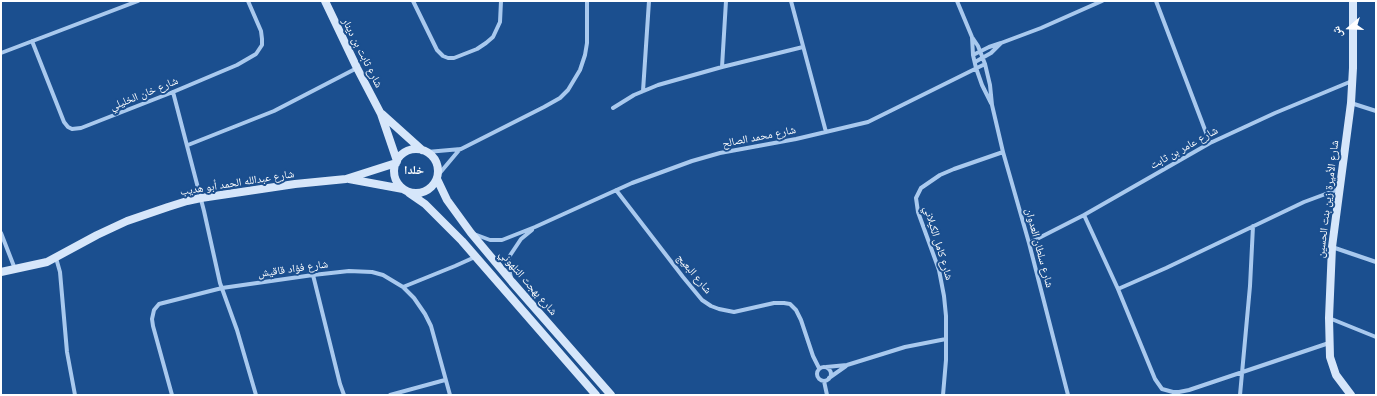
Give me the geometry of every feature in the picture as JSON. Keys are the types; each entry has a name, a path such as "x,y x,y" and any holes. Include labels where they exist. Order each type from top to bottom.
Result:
{"street":[{"path":"1,53 138,1"},
{"name":"شارع خان الخليلي","path":"32,41 61,116 68,127 72,129 81,128 173,92 249,59 260,50 262,45 261,31 248,1"},
{"name":"شارع ثابت بن دينار","path":"324,1 356,68 381,114 396,162"},
{"path":"413,1 437,50 443,56 454,58 477,49 493,37 500,22 501,1"},
{"path":"460,149 438,176 434,185 429,190 423,193 406,191 398,184 395,178 394,170 396,162 401,155 407,151 414,149 424,151 460,149 560,98 568,90 580,70 585,55 587,43 587,1"},
{"path":"644,91 649,1"},
{"path":"722,67 726,1"},
{"path":"791,1 826,132"},
{"name":"شارع سلطان العدوان","path":"957,1 972,38 973,55 976,68 982,85 992,105"},
{"path":"1156,1 1210,143"},
{"name":"شارع الأميرة زين بنت الحسين","path":"1350,395 1336,375 1330,357 1329,318 1332,247 1351,103 1353,1"},
{"path":"973,55 994,44 1002,43 1099,2"},
{"name":"شارع سلطان العدوان","path":"972,38 976,42 985,64 990,85 992,105 1003,152 1029,243 1068,395"},
{"path":"975,62 996,49 1002,43"},
{"path":"613,108 658,85 803,47"},
{"name":"شارع محمد الصالح","path":"471,233 485,238 502,240 536,227 616,190 664,171 720,153 859,125 876,119 985,64"},
{"path":"188,145 274,111 356,68"},
{"name":"شارع عامر بن ثابت","path":"1029,243 1084,215 1210,143 1352,81"},
{"path":"173,92 188,145 222,288 237,330 256,395"},
{"path":"1351,103 1376,111"},
{"name":"شارع ثابت بن دينار","path":"381,114 424,151"},
{"path":"424,151 436,161 438,176"},
{"name":"شارع كامل الكيلاني","path":"943,395 946,360 945,303 939,270 918,212 916,198 921,188 940,175 1003,152"},
{"name":"شارع عبدالله الحمد أبو هديب","path":"1,272 38,264 56,258 96,235 127,221 168,207 201,198 295,184 346,179 396,162"},
{"name":"شارع بهجت التلهوني","path":"438,176 447,200 471,233 611,395"},
{"name":"شارع عبدالله الحمد أبو هديب","path":"346,179 406,191"},
{"name":"شارع البعيج","path":"616,190 683,277 702,300 710,306 734,312 774,303 790,304 796,310 801,320 813,356 819,368"},
{"path":"1118,289 1166,268 1304,202 1339,190"},
{"name":"شارع بهجت التلهوني","path":"406,191 425,204 446,224 594,394"},
{"path":"1084,215 1118,289 1155,379 1162,389 1179,392 1242,373 1329,343"},
{"path":"1240,395 1250,286 1253,226"},
{"name":"شارع محمد الصالح","path":"512,282 508,264 509,257 521,239 536,227"},
{"path":"1,233 15,269"},
{"path":"1332,247 1376,262"},
{"path":"403,287 475,257"},
{"path":"56,258 60,272 67,352 75,395"},
{"name":"شارع فؤاد قاقيش","path":"172,395 153,326 152,319 154,310 159,304 222,288 349,271 372,272 383,275 403,287 417,302 426,314 431,326 450,395"},
{"path":"313,275 344,395"},
{"path":"1329,318 1376,337"},
{"path":"828,395 824,381 818,378 817,373 819,368 847,365 905,347 946,339"},
{"path":"824,381 829,379 847,365"},
{"path":"826,367 831,372 829,379"},
{"path":"390,395 446,380"}],"district":[{"name":"خلدا","path":"414,171"}]}
